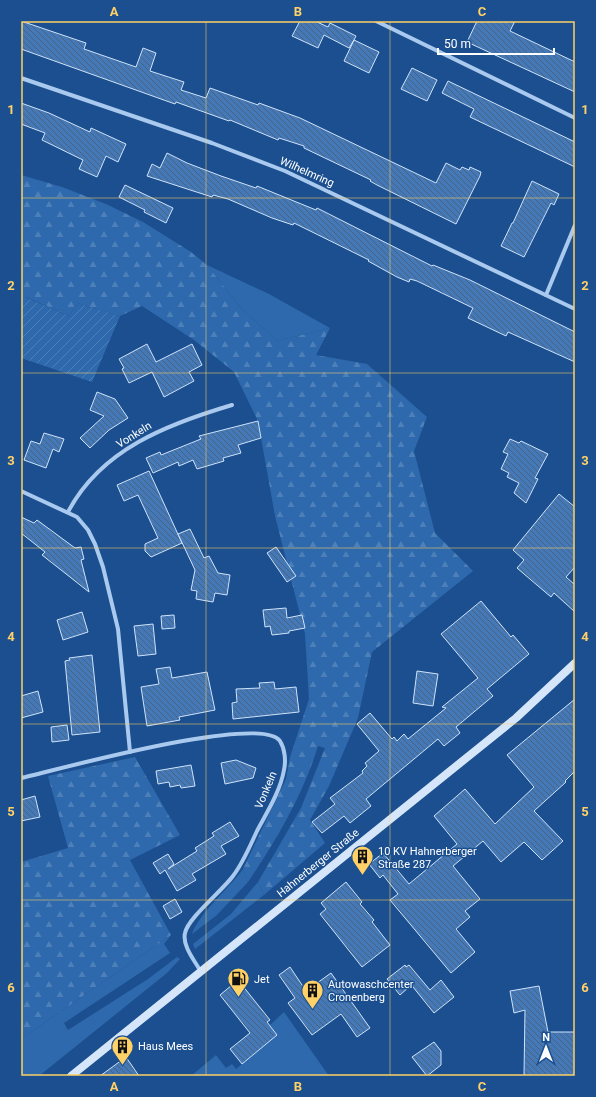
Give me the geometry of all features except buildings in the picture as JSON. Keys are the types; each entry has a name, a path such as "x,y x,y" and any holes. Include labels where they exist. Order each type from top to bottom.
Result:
{"main road":[{"name":"Hahnerberger Straße","path":"71,1076 516,718 575,663"}],"street":[{"path":"376,21 575,118"},
{"name":"Wilhelmring","path":"21,78 285,171 575,309"},
{"path":"546,295 575,225"},
{"name":"Vonkeln","path":"68,512 75,499 92,479 110,462 143,438 194,416 232,405"},
{"path":"21,491 77,517 88,530 104,567 118,629 130,752"},
{"name":"Vonkeln","path":"21,778 164,744 246,733 273,736 281,743 286,758 284,771 272,801 245,856 233,876 188,924 184,935 186,945 201,972"}],"green space":[{"path":"21,175 62,187 106,204 143,222 191,252 207,265 240,307 277,341 330,328 316,355 367,364 427,417 414,451 435,533 473,571 372,652 358,718 329,786 310,820 325,843 264,895 258,882 301,808 325,748 318,746 297,799 269,850 248,882 243,869 286,779 290,757 309,699 305,634 275,516 258,421 234,372 194,340 142,306 120,316 77,303 69,316 26,297 21,309"},
{"path":"207,265 269,294 330,328 277,341 240,307"},
{"path":"25,297 69,316 77,303 120,316 92,382 21,358 21,309"},
{"path":"135,757 180,835 130,860 171,935 21,1039 21,862 68,848 48,776"},
{"path":"243,869 248,882 217,915 192,934 207,910"},
{"path":"258,882 264,895 195,949 193,944 231,914"},
{"path":"171,935 164,944 170,953 64,1023 68,1030 148,979 177,957 180,959 167,973 39,1076 21,1076 21,1039"},
{"path":"284,1012 329,1076 191,1076 216,1055 226,1068 232,1064 236,1069 277,1035 270,1025"}],"place":[{"name":"10 KV Hahnerberger Straße 287","path":"362,876"},
{"name":"Jet","path":"238,998"},
{"name":"Autowaschcenter Cronenberg","path":"312,1010"},
{"name":"Haus Mees","path":"123,1066"}]}
